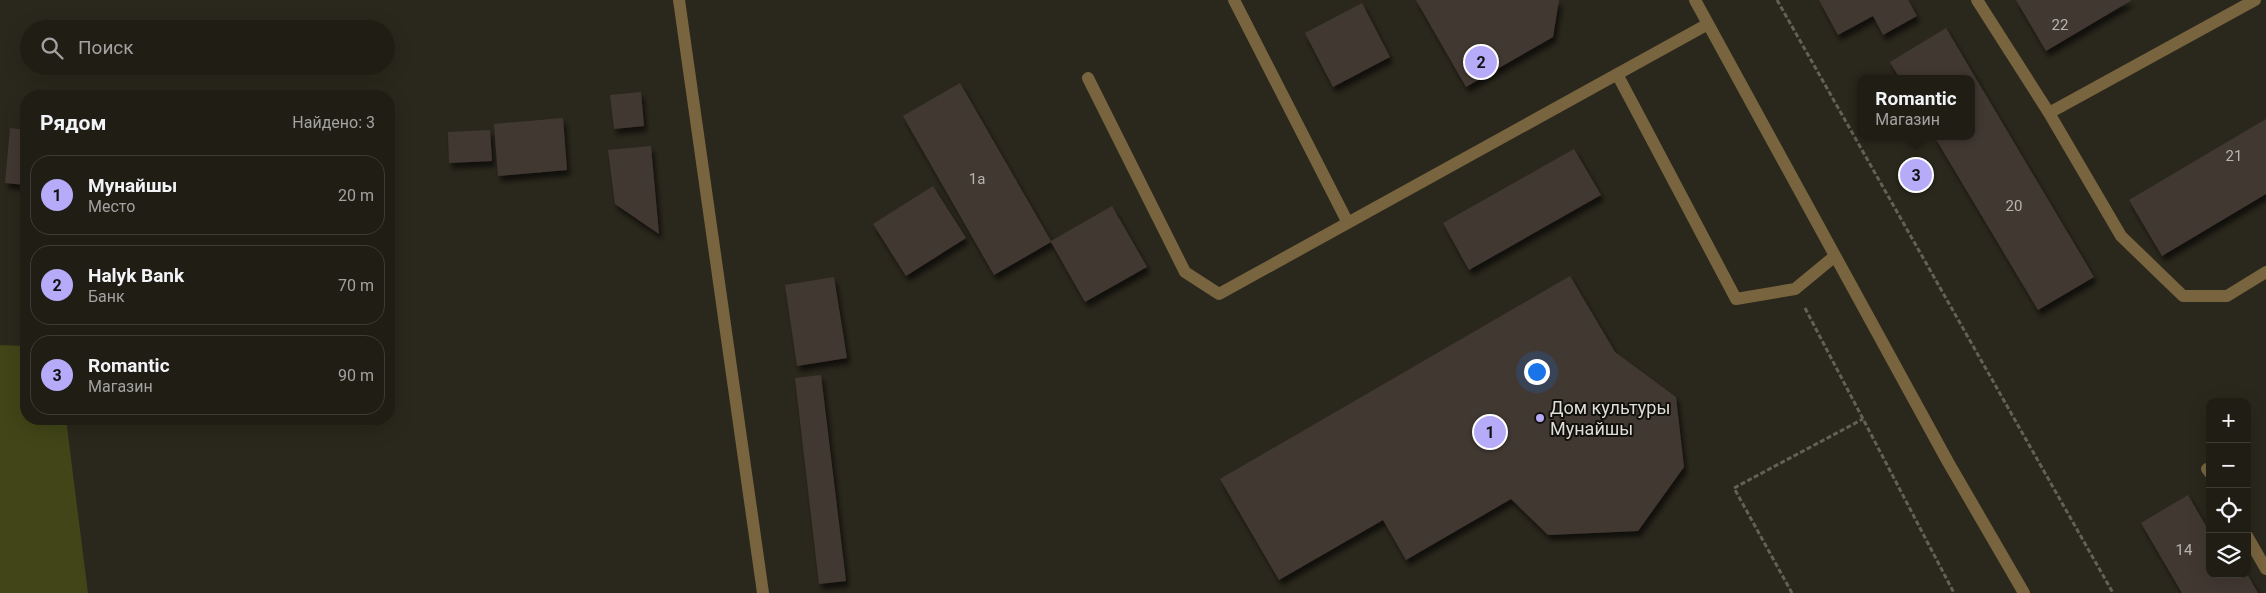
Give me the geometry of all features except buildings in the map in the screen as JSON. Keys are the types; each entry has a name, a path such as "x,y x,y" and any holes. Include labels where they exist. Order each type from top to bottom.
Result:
{"street":[{"path":"679,0 763,593"},
{"path":"1234,0 1348,223"},
{"path":"1695,0 1948,462 2024,593"},
{"path":"1977,0 2049,113 2121,236 2183,296 2227,296 2266,272"},
{"path":"2049,113 2255,0"},
{"path":"1088,78 1185,272 1219,294 1708,24"},
{"path":"1617,74 1736,299 1795,289 1835,256"},
{"path":"2251,540 2262,552 2266,569"}],"path":[{"path":"1777,0 2113,593"},
{"path":"1795,289 1954,593"},
{"path":"1792,593 1734,488 1863,418"}],"green space":[{"path":"0,345 20,346 20,425 67,425 88,593 0,593"}],"place":[{"name":"Halyk Bank","path":"1481,62"},
{"name":"Romantic","path":"1916,175"},
{"name":"Дом культуры Мунайшы","path":"1540,418"},
{"name":"Мунайшы","path":"1490,432"}]}
